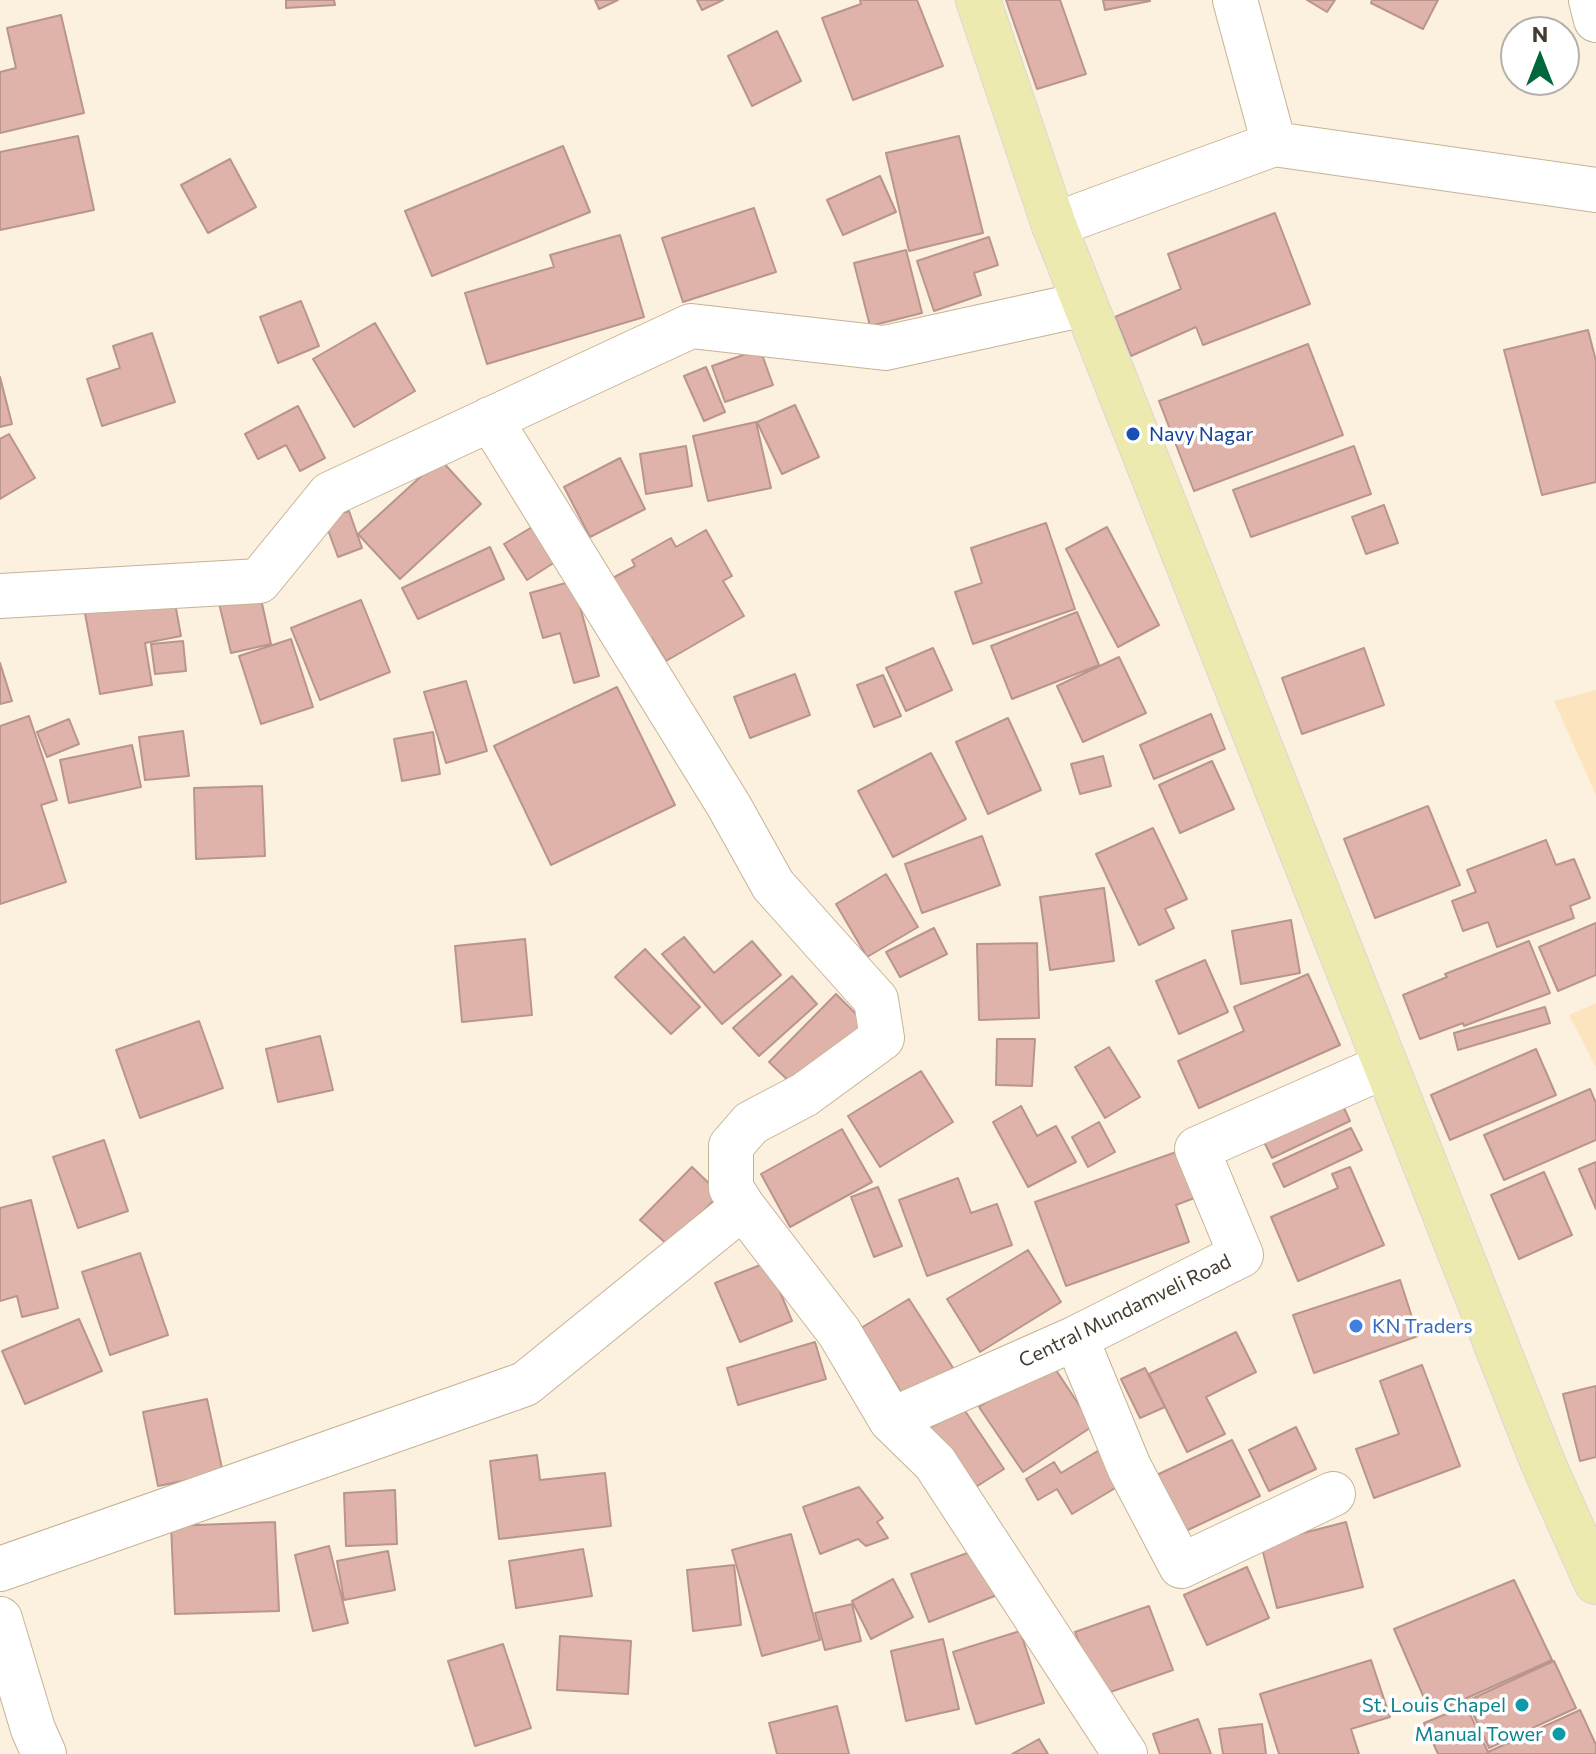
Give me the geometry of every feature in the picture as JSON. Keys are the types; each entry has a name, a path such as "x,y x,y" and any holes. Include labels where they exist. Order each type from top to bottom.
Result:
{"main road":[{"path":"978,0 1054,225 1543,1463 1596,1582"}],"street":[{"path":"1235,0 1274,144"},
{"path":"1591,0 1596,20"},
{"path":"1054,225 1274,144 1596,190"},
{"path":"0,596 259,581 330,494 691,326 885,348 1085,304"},
{"path":"490,419 729,806 773,885 876,1000 882,1038 804,1095 751,1123 731,1146 731,1188 839,1332 891,1420 935,1463 1125,1754"},
{"name":"Central Mundamveli Road","path":"891,1420 1076,1338 1241,1255 1197,1149 1385,1066"},
{"path":"0,1569 525,1384 743,1207"},
{"path":"1076,1338 1129,1467 1181,1566 1333,1494"},
{"path":"0,1619 33,1729 44,1754"}],"shaded area":[{"path":"1596,690 1596,795 1554,701"},
{"path":"1596,1003 1596,1067 1569,1015"}],"building":[{"path":"286,0 334,0 335,5 286,8"},
{"path":"595,0 618,0 599,9"},
{"path":"697,0 723,0 702,10"},
{"path":"860,0 917,0 943,66 853,100 822,18 861,4"},
{"path":"1006,0 1060,0 1086,74 1037,89"},
{"path":"1103,0 1150,0 1150,1 1105,10"},
{"path":"1307,0 1335,0 1327,12"},
{"path":"1372,0 1438,0 1423,29 1371,3"},
{"path":"61,15 84,113 0,133 0,72 16,68 7,28"},
{"path":"777,31 801,81 752,106 728,56"},
{"path":"78,136 94,210 0,230 0,152"},
{"path":"959,136 983,233 909,251 886,153"},
{"path":"563,146 590,212 432,276 405,211"},
{"path":"230,159 256,207 208,233 181,185"},
{"path":"880,176 896,212 843,235 827,200"},
{"path":"754,208 776,272 683,302 662,238"},
{"path":"1275,213 1310,304 1203,345 1196,327 1131,356 1115,317 1181,289 1168,254"},
{"path":"620,235 644,317 487,364 465,293 554,267 550,255"},
{"path":"989,237 998,265 974,273 981,295 934,311 917,261"},
{"path":"906,250 922,313 870,326 854,263"},
{"path":"301,301 319,346 278,363 260,317"},
{"path":"375,323 415,391 354,427 313,359"},
{"path":"1588,330 1596,361 1596,482 1542,495 1504,350"},
{"path":"152,333 175,402 102,426 87,379 120,368 113,346"},
{"path":"1308,344 1343,435 1194,491 1159,401"},
{"path":"760,349 773,385 725,402 712,366"},
{"path":"706,367 725,412 704,421 684,376"},
{"path":"0,377 12,424 0,427"},
{"path":"795,405 819,457 782,474 757,422"},
{"path":"298,406 325,458 300,471 286,445 258,459 245,434"},
{"path":"756,422 771,488 708,501 693,436"},
{"path":"9,434 35,478 0,499 0,439"},
{"path":"686,446 692,486 646,494 640,454"},
{"path":"1354,446 1371,494 1251,537 1233,490"},
{"path":"620,458 645,509 590,537 564,487"},
{"path":"440,459 481,504 400,579 358,534"},
{"path":"1384,505 1398,543 1366,554 1352,517"},
{"path":"349,511 362,548 338,557 324,519"},
{"path":"1046,523 1075,609 973,644 955,592 982,583 971,548"},
{"path":"532,527 555,562 527,580 504,544"},
{"path":"1107,527 1159,625 1118,647 1066,549"},
{"path":"706,530 732,576 723,581 744,616 666,661 652,638 638,646 609,580 635,566 632,560 671,538 676,547"},
{"path":"490,547 504,579 418,619 402,588"},
{"path":"573,581 599,676 574,683 560,633 543,638 530,593"},
{"path":"259,590 271,644 231,653 218,599"},
{"path":"173,592 181,636 145,643 152,685 100,694 84,608"},
{"path":"361,600 390,672 320,700 291,628"},
{"path":"1077,612 1099,665 1012,699 991,646"},
{"path":"291,639 313,707 261,724 239,656"},
{"path":"183,641 186,671 155,674 151,644"},
{"path":"933,648 952,690 906,711 886,668"},
{"path":"1364,648 1384,705 1302,734 1282,678"},
{"path":"1119,657 1146,713 1083,742 1057,686"},
{"path":"0,663 12,701 0,704"},
{"path":"795,674 810,715 750,738 734,697"},
{"path":"883,675 901,716 874,727 857,685"},
{"path":"466,681 487,751 446,763 424,692"},
{"path":"617,687 675,805 551,865 494,746"},
{"path":"1211,714 1225,749 1154,779 1140,745"},
{"path":"29,716 57,800 41,805 66,882 0,904 0,726"},
{"path":"1008,718 1041,790 988,814 956,742"},
{"path":"69,719 79,744 47,757 37,732"},
{"path":"183,731 189,776 145,780 139,737"},
{"path":"433,732 440,774 402,781 394,739"},
{"path":"132,745 141,787 69,803 60,760"},
{"path":"931,753 966,819 893,857 858,791"},
{"path":"1103,756 1111,786 1080,794 1071,764"},
{"path":"1212,761 1234,809 1180,833 1159,785"},
{"path":"262,786 265,856 196,859 194,788"},
{"path":"1428,806 1460,885 1375,918 1344,839"},
{"path":"1153,828 1187,899 1165,909 1174,928 1139,945 1096,854"},
{"path":"982,836 1000,885 922,913 905,864"},
{"path":"1546,840 1556,865 1574,859 1590,898 1570,906 1574,918 1497,947 1488,922 1463,931 1452,901 1476,892 1467,870"},
{"path":"886,874 918,927 867,957 836,904"},
{"path":"1104,888 1114,961 1050,970 1040,897"},
{"path":"1291,920 1300,973 1241,984 1232,931"},
{"path":"1596,923 1596,975 1558,991 1539,947"},
{"path":"934,928 947,954 900,977 886,952"},
{"path":"684,937 714,973 752,941 781,975 722,1024 662,954"},
{"path":"525,939 532,1015 462,1022 455,946"},
{"path":"1529,941 1550,993 1464,1026 1463,1023 1420,1039 1403,995 1447,977 1445,974"},
{"path":"1037,943 1039,1018 979,1020 977,944"},
{"path":"645,949 700,1007 671,1034 615,977"},
{"path":"1205,960 1228,1012 1179,1034 1156,981"},
{"path":"1308,974 1340,1045 1199,1108 1178,1061 1244,1031 1234,1007"},
{"path":"792,976 817,1004 759,1056 733,1028"},
{"path":"836,994 864,1022 797,1089 769,1062"},
{"path":"1545,1007 1550,1023 1458,1050 1454,1033"},
{"path":"199,1021 223,1088 140,1118 116,1050"},
{"path":"320,1036 333,1090 278,1102 266,1049"},
{"path":"997,1039 1035,1039 1032,1086 996,1085"},
{"path":"1109,1047 1140,1097 1105,1118 1075,1067"},
{"path":"1536,1049 1556,1095 1450,1140 1431,1095"},
{"path":"921,1071 953,1122 880,1167 848,1116"},
{"path":"1590,1089 1596,1103 1596,1140 1504,1180 1484,1135"},
{"path":"1340,1099 1350,1121 1272,1158 1261,1136"},
{"path":"1021,1106 1037,1136 1056,1126 1076,1162 1028,1187 993,1122"},
{"path":"1099,1122 1115,1152 1088,1167 1072,1137"},
{"path":"1351,1128 1362,1150 1284,1187 1273,1164"},
{"path":"842,1129 872,1182 790,1227 761,1174"},
{"path":"104,1140 128,1211 78,1228 53,1157"},
{"path":"1179,1151 1197,1197 1176,1205 1189,1242 1066,1286 1035,1202"},
{"path":"1596,1162 1596,1209 1579,1169"},
{"path":"692,1167 720,1194 669,1246 640,1220"},
{"path":"1350,1167 1384,1245 1298,1281 1271,1217 1338,1188 1332,1174"},
{"path":"1544,1172 1572,1235 1519,1259 1491,1195"},
{"path":"958,1178 971,1213 997,1204 1012,1245 927,1276 899,1200"},
{"path":"878,1187 902,1246 874,1257 851,1197"},
{"path":"31,1200 58,1308 22,1317 17,1296 0,1301 0,1208"},
{"path":"1028,1250 1061,1302 980,1352 947,1299"},
{"path":"140,1253 168,1335 110,1355 82,1272"},
{"path":"768,1262 792,1321 740,1342 715,1283"},
{"name":"KN Traders","path":"1400,1280 1418,1336 1314,1373 1293,1315"},
{"path":"909,1299 955,1371 906,1400 861,1328"},
{"path":"79,1319 102,1371 25,1404 2,1351"},
{"path":"1236,1332 1256,1372 1206,1397 1225,1434 1187,1452 1149,1374"},
{"path":"815,1342 826,1379 738,1405 727,1368"},
{"path":"1050,1361 1093,1426 1023,1472 979,1407"},
{"path":"1422,1365 1460,1466 1374,1498 1356,1449 1399,1434 1380,1381"},
{"path":"1145,1368 1165,1407 1140,1418 1121,1379"},
{"path":"1596,1386 1596,1457 1580,1461 1563,1394"},
{"path":"207,1399 223,1473 158,1486 143,1412"},
{"path":"963,1408 1004,1469 968,1492 930,1428"},
{"path":"1296,1427 1316,1469 1269,1491 1249,1450"},
{"path":"1232,1440 1260,1496 1175,1536 1148,1479"},
{"path":"1106,1446 1127,1481 1072,1514 1057,1489 1038,1500 1026,1479 1054,1462 1061,1473"},
{"path":"537,1455 540,1480 605,1473 611,1526 499,1539 490,1461"},
{"path":"859,1487 883,1518 877,1522 888,1538 866,1546 858,1539 820,1554 803,1507"},
{"path":"395,1490 397,1544 346,1546 344,1493"},
{"path":"275,1522 279,1611 175,1614 171,1526"},
{"path":"1346,1522 1363,1587 1277,1608 1261,1544"},
{"path":"791,1534 820,1640 762,1656 732,1550"},
{"path":"329,1546 348,1623 313,1631 295,1555"},
{"path":"583,1549 592,1596 516,1608 509,1561"},
{"path":"978,1549 997,1595 929,1622 911,1574"},
{"path":"388,1551 395,1590 344,1600 337,1561"},
{"path":"734,1565 741,1625 693,1631 687,1570"},
{"path":"1247,1567 1269,1618 1207,1645 1184,1595"},
{"path":"893,1579 913,1617 871,1639 852,1601"},
{"path":"1514,1580 1552,1660 1431,1714 1394,1629"},
{"path":"852,1604 861,1641 825,1650 815,1613"},
{"path":"1149,1606 1173,1670 1099,1696 1075,1632"},
{"path":"1020,1631 1044,1703 976,1724 953,1652"},
{"path":"560,1636 631,1641 628,1694 557,1690"},
{"path":"943,1639 959,1709 906,1721 891,1651"},
{"path":"503,1644 531,1728 475,1746 448,1661"},
{"path":"1371,1660 1390,1717 1351,1729 1359,1754 1279,1754 1260,1694"},
{"name":"St. Louis Chapel","path":"1554,1661 1576,1708 1489,1748 1467,1701"},
{"path":"837,1706 849,1754 777,1754 769,1723"},
{"name":"Manual Tower","path":"1466,1706 1488,1752 1580,1710 1596,1745 1596,1754 1438,1754 1424,1723"},
{"path":"1198,1719 1211,1754 1160,1754 1153,1734"},
{"path":"1262,1724 1266,1754 1223,1754 1219,1729"},
{"path":"1039,1739 1048,1754 1012,1754"}],"place":[{"name":"Navy Nagar","path":"1133,434"},
{"name":"KN Traders","path":"1356,1326"},
{"name":"St. Louis Chapel","path":"1522,1705"},
{"name":"Manual Tower","path":"1559,1734"}]}
